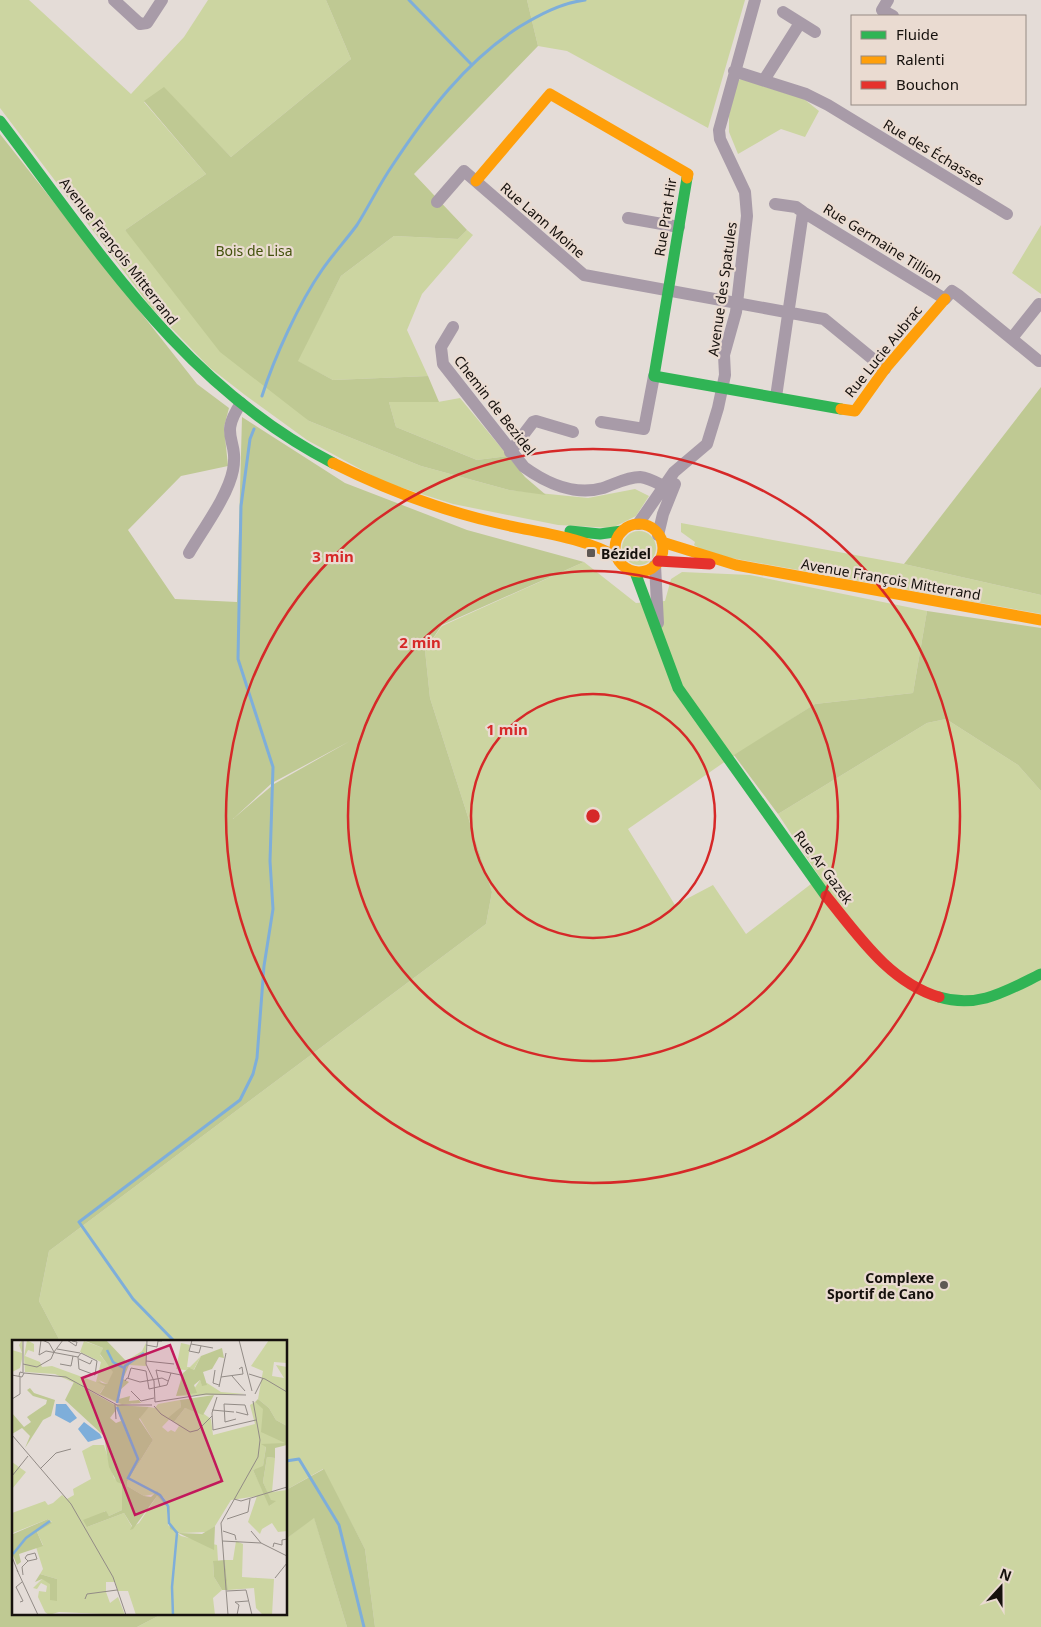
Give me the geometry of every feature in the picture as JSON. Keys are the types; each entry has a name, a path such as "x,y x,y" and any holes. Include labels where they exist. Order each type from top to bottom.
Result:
{"street":[{"path":"114,0 140,24 147,23 162,0"},
{"name":"Avenue des Spatules","path":"660,538 668,488 674,472 709,440 722,388 726,362 724,355 728,337 733,328 748,216 744,192 719,130 755,0"},
{"path":"888,0 882,10 890,15"},
{"path":"783,12 814,32"},
{"path":"764,80 800,23"},
{"name":"Rue des Échasses","path":"734,71 806,94 828,105 1007,214"},
{"name":"Rue Prat Hir","path":"476,181 550,94 688,174 654,376"},
{"name":"Avenue François Mitterrand","path":"0,121 151,320 182,352 241,403 301,444 386,488 451,510 498,523 550,532 588,544 617,557"},
{"path":"437,202 464,171 476,181"},
{"name":"Rue Lann Moine","path":"476,181 584,275 824,318 885,369"},
{"name":"Rue Germaine Tillion","path":"775,204 796,208 945,299 952,291 1039,361"},
{"name":"Rue Germaine Tillion","path":"776,397 803,212"},
{"path":"628,218 679,228"},
{"name":"Rue Lucie Aubrac","path":"722,388 855,411 885,369 945,299"},
{"path":"1012,338 1040,304"},
{"name":"Chemin de Bezidel","path":"453,327 441,347 443,364 475,403 510,452 524,467 541,480 570,488 592,490 638,477 650,479 668,488"},
{"path":"601,422 644,429 654,376 722,388"},
{"path":"189,553 228,484 233,470 234,455 228,430 231,418 241,403"},
{"path":"510,452 533,422 536,421 573,432"},
{"name":"Avenue des Spatules","path":"638,524 668,488"},
{"path":"638,524 646,525 660,538 662,556 650,569 635,572 624,567 617,557 615,546 622,531 638,524"},
{"name":"Avenue François Mitterrand","path":"550,532 565,530 600,534 622,531"},
{"name":"Avenue François Mitterrand","path":"660,538 736,566"},
{"name":"Avenue François Mitterrand","path":"657,563 736,566 1041,620"},
{"name":"Rue Ar Gazek","path":"657,563 659,636"},
{"name":"Rue Ar Gazek","path":"635,572 678,688 822,893 881,962 906,982 924,993 956,1002 991,998 1041,974"}],"green space":[{"path":"0,0 29,0 131,94 184,37 208,0 326,0 351,59 231,157 164,88 144,102 206,174 125,230 309,421 421,466 509,490 588,498 635,489 649,496 636,516 612,528 558,525 453,504 384,482 307,440 209,367 150,306 0,108"},
{"name":"Bois de Lisa","path":"326,0 527,0 538,46 414,174 467,230 458,239 394,236 341,276 298,361 333,380 428,376 439,402 389,402 396,427 477,460 508,456 525,477 546,495 509,490 421,466 309,421 220,352 125,230 206,174 144,101 164,87 231,157 351,59"},
{"path":"527,0 745,0 708,128 567,51 538,46"},
{"path":"741,79 804,99 819,111 805,137 781,129 738,154 729,132 729,115 737,81"},
{"path":"0,134 197,384 229,408 224,427 228,466 181,476 128,530 175,599 237,602 242,417 345,483 467,530 584,562 442,625 425,650 430,698 492,892 486,924 49,1251 39,1301 59,1340 12,1340 12,1614 162,1614 137,1627 0,1627","holes":["350,741 274,784 233,819 272,783"]},
{"path":"1041,225 1041,294 1012,273"},
{"path":"467,230 473,235 422,294 407,330 428,376 333,380 297,361 341,276 394,236 458,239"},
{"path":"1041,387 1041,595 904,564"},
{"path":"460,398 508,456 477,460 396,427 389,402 438,402"},
{"path":"681,523 904,564 1041,595 1041,614 709,554 694,545 695,542 681,532"},
{"path":"639,531 651,536 656,548 651,560 639,565 627,560 622,548 627,536"},
{"path":"584,562 636,603 665,601 671,579 682,572 750,575 927,611 913,693 815,704 723,763 628,829 675,905 713,885 746,934 811,884 821,879 778,814 927,723 946,719 1018,765 1041,791 1041,1627 375,1627 365,1549 323,1469 288,1489 288,1340 59,1340 39,1301 49,1251 486,924 492,892 430,698 425,650 442,626"},
{"path":"927,611 1041,628 1041,791 1018,765 946,719 927,723 778,814 734,755 815,704 913,693"},
{"path":"324,1469 365,1549 375,1627 347,1627 314,1518 288,1538 288,1489"},
{"path":"314,1517 347,1627 137,1627 162,1614 288,1614 288,1537"}],"waterway":[{"path":"409,0 471,64"},
{"path":"262,396 288,331 313,283 357,225 387,173 433,108 464,72 499,41 542,14 567,4 585,0"},
{"path":"173,1340 133,1299 79,1222 240,1100 253,1074 257,1058 264,966 273,909 270,861 273,767 238,659 241,506 250,439 254,429"},
{"path":"288,1461 299,1459 339,1525 364,1627"}],"traffic: fast":[{"path":"0,121 109,266 147,312 188,355 232,395 280,432 333,463"},
{"path":"687,178 654,376 841,409"},
{"path":"570,531 600,534 622,531"},
{"path":"635,572 678,688 826,896"},
{"path":"939,997 966,1001 979,999 1004,992 1041,974"}],"traffic: slow":[{"path":"476,181 550,94 688,174 687,178"},
{"path":"841,409 855,411 885,369 945,299"},
{"path":"333,463 373,482 434,505 476,518 574,540 617,557"},
{"path":"639,524 648,526 656,531 661,539 663,548 661,557 656,565 648,570 639,572 630,570 622,565 617,557 615,548 617,539 622,531 630,526 639,524"},
{"path":"662,542 736,565 1041,620"}],"traffic: jam":[{"path":"658,561 710,564"},
{"path":"826,896 876,956 890,969 921,990 939,997"}],"place":[{"name":"Bézidel","path":"591,553"},
{"name":"Complexe Sportif de Cano","path":"944,1285"}]}
